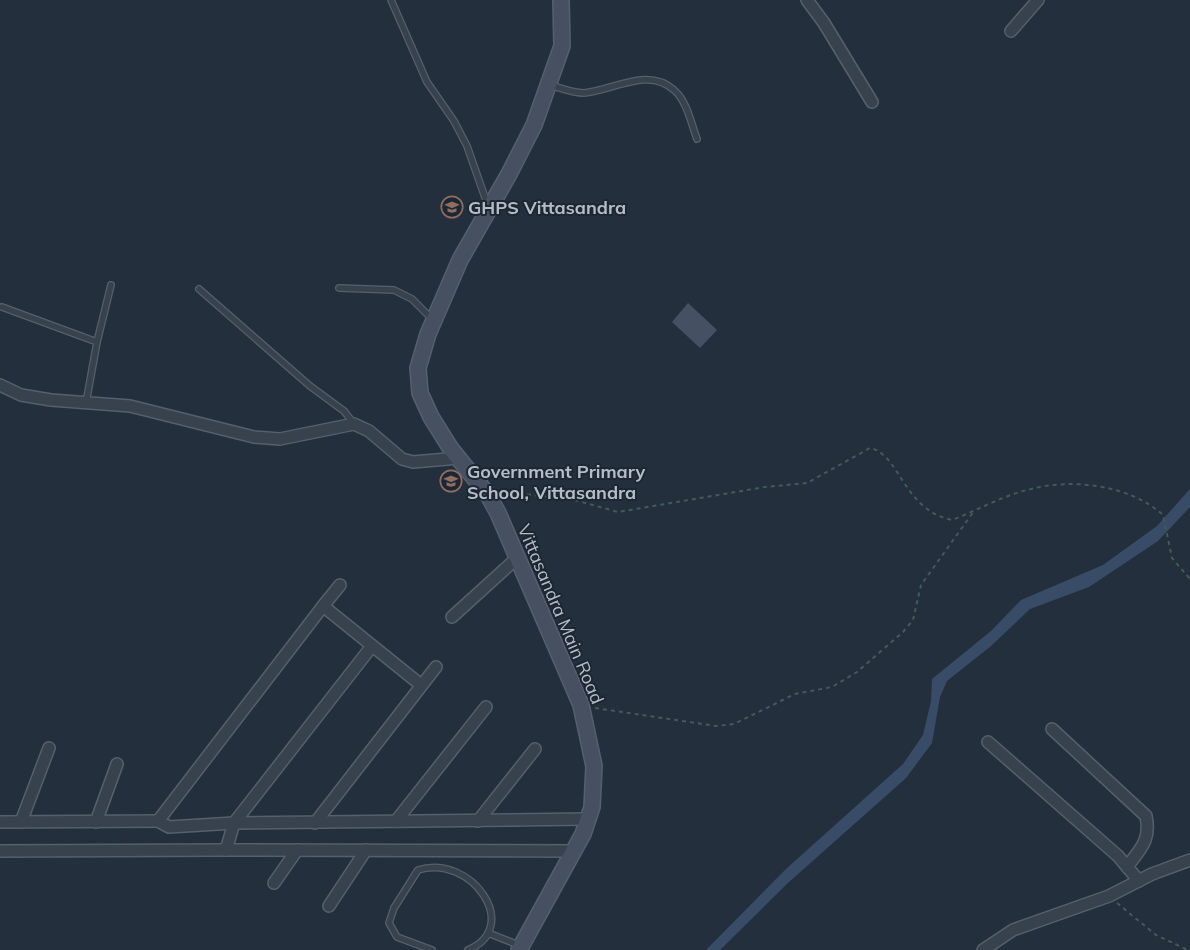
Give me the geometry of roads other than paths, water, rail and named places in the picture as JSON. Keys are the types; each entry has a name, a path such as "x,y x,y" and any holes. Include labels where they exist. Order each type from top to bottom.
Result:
{"street":[{"name":"Vittasandra Main Road","path":"520,948 589,819 594,794 594,766 581,705 518,558 488,495 459,458 428,410 418,383 421,355 433,321 466,246 489,210 534,125 562,46 561,0"},
{"path":"807,0 824,23 872,102"},
{"path":"1011,31 1038,0"},
{"path":"0,385 21,394 86,403 130,406 254,437 280,439 354,424 369,431 402,459 413,462 428,462 459,458"},
{"path":"452,617 518,558"},
{"path":"158,821 340,585"},
{"path":"323,606 421,685"},
{"path":"226,850 234,823 372,646"},
{"path":"315,823 436,666"},
{"path":"396,820 486,707"},
{"path":"1052,729 1146,816 1149,831 1143,846 1127,867"},
{"path":"988,742 1127,867 1138,881"},
{"path":"20,822 49,748"},
{"path":"478,821 535,748"},
{"path":"96,822 117,764"},
{"path":"0,822 158,821 169,827 234,823 589,819"},
{"path":"274,883 297,850"},
{"path":"329,906 366,850"},
{"path":"0,851 573,851"},
{"path":"983,950 1013,930 1109,896 1138,881 1190,860"}],"lane":[{"path":"391,0 427,82 454,121 467,146 489,210"},
{"path":"548,85 583,93 630,81 662,83 674,90 685,107 697,139"},
{"path":"86,403 96,342 111,285"},
{"path":"339,288 394,290 412,298 433,321"},
{"path":"198,289 310,386 344,411 354,424"},
{"path":"2,307 96,342"},
{"path":"432,950 397,937 389,923 394,908 418,870 430,866 448,869 468,877 483,891 491,909 488,933 476,947 468,950"},
{"path":"488,933 520,948"}],"water":[{"path":"1190,489 1190,507 1158,541 1089,587 1030,609 991,646 947,681 940,697 932,743 906,778 789,882 720,950 706,950 786,869 903,764 923,735 931,701 932,679 991,631 1021,600 1103,565 1157,526"}],"place":[{"name":"GHPS Vittasandra","path":"452,207"},
{"name":"Government Primary School, Vittasandra","path":"451,481"}]}
